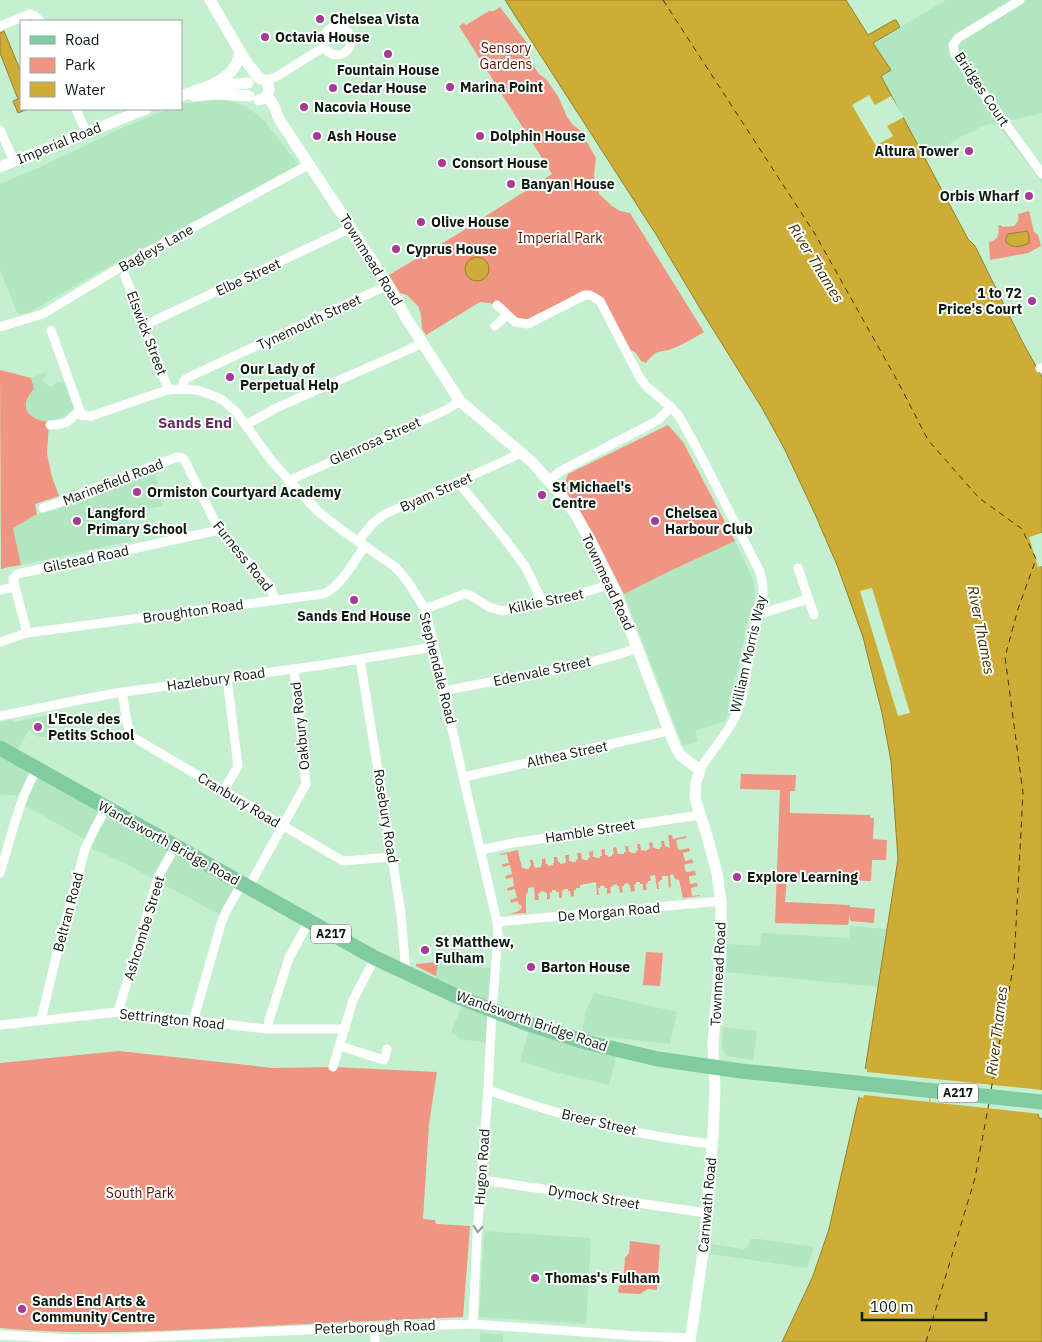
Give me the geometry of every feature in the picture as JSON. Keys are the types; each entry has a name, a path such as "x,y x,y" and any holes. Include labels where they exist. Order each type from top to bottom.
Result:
{"main road":[{"name":"Wandsworth Bridge Road","path":"0,748 375,958 406,974 492,1011 595,1045 658,1059 741,1071 1042,1102"}],"street":[{"name":"Townmead Road","path":"210,0 258,88 274,106 279,119 388,285 460,401 520,452 549,480 585,531 612,584 675,746 680,755 700,770 696,782 695,798 714,859 721,901 714,1066"},
{"name":"Bridges Court","path":"1020,0 958,38 953,46 955,54 1042,174"},
{"path":"0,26 30,14 39,20"},
{"path":"182,97 258,88 324,47"},
{"path":"182,97 209,86 232,72 242,56"},
{"path":"209,86 258,88"},
{"path":"76,110 86,132"},
{"name":"Imperial Road","path":"0,167 143,110"},
{"path":"0,130 14,161"},
{"name":"Bagleys Lane","path":"0,327 43,314 124,265 310,164"},
{"name":"Elbe Street","path":"145,325 351,228"},
{"name":"Elswick Street","path":"125,276 145,325 167,390"},
{"name":"Tynemouth Street","path":"182,388 184,380 189,377 388,285"},
{"name":"William Morris Way","path":"506,315 515,322 528,324 584,295 595,297 603,306 640,378 647,387 679,416 760,572 763,593 760,614 752,637 737,714 722,738 707,756 700,770"},
{"path":"495,326 506,315 497,305"},
{"path":"51,330 83,416"},
{"path":"246,425 276,408 423,342"},
{"name":"Stephendale Road","path":"50,425 59,425 78,414 91,416 167,390 182,388 196,390 217,397 237,412 288,481 320,512 399,571 410,585 425,608 497,922 498,936 492,1011"},
{"name":"Glenrosa Street","path":"288,481 446,410 460,401"},
{"path":"549,480 572,464 653,423 671,407"},
{"name":"Byam Street","path":"361,544 373,524 385,514 520,452"},
{"name":"Marinefield Road","path":"42,508 178,457 183,458"},
{"name":"Furness Road","path":"183,458 219,530 270,586 275,600"},
{"path":"458,482 525,566 543,603"},
{"name":"Gilstead Road","path":"0,590 14,583 17,574 219,530"},
{"name":"Broughton Road","path":"0,642 26,633 322,594 328,592 339,582 361,544"},
{"path":"798,568 814,615"},
{"path":"14,583 26,633"},
{"name":"Kilkie Street","path":"425,608 464,594 470,595 490,607 503,611 569,597 612,584"},
{"path":"760,614 808,599"},
{"name":"Hazlebury Road","path":"0,716 122,692 294,669 434,647"},
{"name":"Edenvale Street","path":"445,691 557,670 638,648"},
{"name":"Rosebury Road","path":"360,659 401,914 406,974"},
{"name":"Oakbury Road","path":"193,1022 226,911 245,886 283,826 306,784 294,669"},
{"path":"224,790 238,766 227,678"},
{"name":"Cranbury Road","path":"122,692 129,733 133,737 343,861 392,857"},
{"name":"Althea Street","path":"464,776 669,730"},
{"path":"0,873 14,823 37,769"},
{"name":"Beltran Road","path":"41,1020 86,849 106,808"},
{"name":"Hamble Street","path":"480,850 512,843 700,816"},
{"name":"Ashcombe Street","path":"118,1012 158,877 175,847"},
{"name":"De Morgan Road","path":"497,922 721,901"},
{"path":"267,1029 268,1020 289,958 309,921"},
{"path":"333,1067 354,1000 375,958"},
{"name":"Hugon Road","path":"473,1324 492,1011"},
{"name":"Settrington Road","path":"0,1025 118,1012 267,1029 345,1029"},
{"path":"340,1046 384,1060 387,1048"},
{"name":"Carnwath Road","path":"690,1340 700,1272 713,1144 714,1066"},
{"name":"Breer Street","path":"488,1090 598,1123 675,1139 713,1144"},
{"name":"Dymock Street","path":"482,1180 706,1213"},
{"name":"Peterborough Road","path":"0,1335 142,1340 374,1326 473,1324 690,1340"},
{"path":"374,1326 375,1342"}],"shaded area":[{"path":"946,0 1042,0 1042,113 1008,121 1042,168 1042,183 998,125 990,124 979,127 958,138 927,161 881,76 891,70 873,43"},
{"path":"223,98 247,107 263,119 299,165 99,272 28,313 18,314 0,270 0,184 126,126 166,110 182,110 182,104"},
{"path":"46,372 47,375 42,380 50,387 61,381 65,383 74,407 66,416 49,422 41,422 33,418 26,405 27,398 34,389 31,378"},
{"name":"Langford Primary School","path":"155,473 163,506 128,512 131,541 21,565 13,528 37,514 58,509"},
{"path":"735,541 754,581 755,595 728,712 725,721 695,731 698,741 683,746 624,594"},
{"path":"49,715 54,737 39,737 29,730 16,752 0,743 0,722 12,720 14,722"},
{"path":"0,755 29,772 19,796 0,794"},
{"path":"41,775 241,889 226,918 124,863 90,848 86,840 24,805 35,778"},
{"path":"850,926 887,929 879,987 726,972 727,944 760,946 761,933 849,938"},
{"path":"439,956 467,966 491,968 487,1043 459,1039 451,1034 466,997 435,982"},
{"path":"594,993 677,1012 670,1044 581,1034 586,1011"},
{"path":"723,1027 757,1031 753,1060 726,1055 722,1049"},
{"path":"529,1030 617,1054 609,1085 555,1072 520,1061"},
{"name":"Thomas's Fulham","path":"484,1231 591,1238 586,1324 479,1317"},
{"path":"750,1239 814,1247 807,1268 710,1254 711,1244 744,1249 748,1247"},
{"path":"480,1333 503,1334 503,1342 480,1342"}],"green space":[{"name":"Imperial Park","path":"500,7 530,47 530,58 535,68 546,79 559,98 567,117 580,130 596,158 594,174 599,194 620,211 630,213 704,332 671,349 654,354 646,363 641,361 636,353 629,349 603,298 593,292 582,291 530,320 517,319 490,303 480,302 426,335 422,329 421,314 418,306 407,295 400,293 389,275 552,174 459,26 464,23 466,25 489,11 494,11"},
{"path":"1029,211 1034,232 1038,235 1041,246 1028,253 990,260 989,242 998,236 998,226 1014,226 1018,221 1018,214"},
{"path":"0,370 31,378 34,389 27,401 27,411 30,415 41,421 49,422 47,454 52,477 59,496 35,504 37,514 13,528 21,565 1,569"},
{"name":"Chelsea Harbour Club","path":"668,425 683,442 735,541 624,594 593,533 563,488 568,474"},
{"path":"741,774 796,775 795,791 790,791 790,813 870,815 870,818 874,818 873,839 887,840 886,860 872,860 871,881 787,878 785,902 850,905 850,907 875,909 874,923 850,921 850,913 848,925 775,923 780,790 740,789"},
{"path":"668,835 672,835 673,839 686,836 686,838 676,840 678,849 689,848 690,851 683,853 685,861 692,859 693,863 684,865 686,872 695,871 696,875 689,876 690,884 697,883 698,886 691,888 692,896 700,896 683,898 679,880 675,879 673,874 670,875 671,887 669,888 668,876 662,876 662,880 658,882 659,889 657,889 655,875 650,876 651,881 648,881 646,884 647,890 643,890 643,884 636,882 634,885 635,891 631,892 628,883 622,886 623,892 620,893 617,884 610,887 611,893 607,894 607,888 600,886 598,888 599,895 597,895 596,882 580,885 580,888 574,890 574,896 571,897 568,889 562,891 562,898 559,898 559,892 552,890 550,899 547,899 547,893 542,891 538,894 539,900 535,900 534,887 528,888 528,893 526,894 526,913 510,914 522,908 518,901 511,903 510,900 517,898 515,889 508,891 507,888 514,886 513,877 506,879 505,876 512,874 510,865 503,867 502,864 509,863 507,854 500,854 518,850 522,868 529,869 531,866 530,860 533,860 536,868 541,867 542,859 545,858 548,866 553,865 554,857 557,857 560,864 565,863 565,855 569,855 569,861 576,862 578,859 577,853 581,853 582,859 588,860 590,858 589,852 593,851 593,857 600,858 602,856 601,850 605,849 605,855 608,857 614,854 613,848 616,847 618,854 626,852 625,846 628,846 629,852 636,853 638,851 637,844 640,844 641,850 646,851 650,848 649,843 652,842 653,848 656,849 662,847 661,841 664,841 665,846 670,848"},
{"path":"646,952 663,953 660,986 643,985"},
{"path":"438,962 436,976 416,966 416,964"},
{"name":"South Park","path":"119,1051 273,1068 333,1067 437,1072 429,1124 423,1219 435,1220 436,1224 470,1226 463,1317 124,1332 62,1332 0,1328 0,1063"},
{"path":"630,1241 660,1245 657,1290 648,1289 640,1294 618,1292 619,1286 623,1284 625,1258 629,1253"}],"water":[{"name":"River Thames","path":"505,0 846,0 868,35 896,20 900,27 873,43 891,70 881,76 968,239 975,246 1042,377 1042,1090 1040,1093 1038,1115 1040,1119 1042,1118 1042,1342 782,1342 813,1276 829,1229 863,1083 898,859 891,761 882,713 863,637 837,565 784,448 762,408 657,236"},
{"path":"4,31 20,70 20,110 26,110 18,113 13,101 18,99 0,53 0,33"},
{"path":"1027,231 1029,243 1018,247 1006,242 1008,234"},
{"path":"477,257 482,258 488,264 488,274 482,280 477,281 472,280 466,274 465,269 466,264 472,258"}],"pier":[{"path":"869,95 875,105 891,96 904,117 887,126 893,136 876,146 852,105"},
{"path":"1042,533 1042,566 1038,567 1029,537"},
{"path":"872,588 910,713 898,716 860,591"},
{"path":"863,1069 867,1069 867,1072 1042,1090 1041,1114 930,1102 932,1081 929,1102 864,1095 863,1098 859,1097 857,1094"}],"ferry route":[{"path":"663,0 815,234 898,382 928,440 979,498 1022,529 1036,559 1018,609 1005,657 1023,793 1014,963 991,1090"},
{"path":"926,1342 975,1178 989,1103"}],"place":[{"name":"Chelsea Vista","path":"320,19"},
{"name":"Octavia House","path":"265,37"},
{"name":"Fountain House","path":"388,54"},
{"name":"Marina Point","path":"450,87"},
{"name":"Cedar House","path":"333,88"},
{"name":"Nacovia House","path":"304,107"},
{"name":"Ash House","path":"317,136"},
{"name":"Dolphin House","path":"480,136"},
{"name":"Altura Tower","path":"969,151"},
{"name":"Consort House","path":"442,163"},
{"name":"Banyan House","path":"511,184"},
{"name":"Orbis Wharf","path":"1029,196"},
{"name":"Olive House","path":"421,222"},
{"name":"Cyprus House","path":"396,249"},
{"name":"1 to 72 Price's Court","path":"1032,301"},
{"name":"Our Lady of Perpetual Help","path":"230,377"},
{"name":"Ormiston Courtyard Academy","path":"137,492"},
{"name":"St Michael's Centre","path":"542,495"},
{"name":"Langford Primary School","path":"77,521"},
{"name":"Chelsea Harbour Club","path":"655,521"},
{"name":"Sands End House","path":"354,600"},
{"name":"L'Ecole des Petits School","path":"38,727"},
{"name":"Explore Learning","path":"737,877"},
{"name":"St Matthew, Fulham","path":"425,950"},
{"name":"Barton House","path":"531,967"},
{"name":"Thomas's Fulham","path":"535,1278"},
{"name":"Sands End Arts & Community Centre","path":"22,1309"}],"district":[{"name":"Sands End","path":"195,423"}],"park label":[{"name":"Sensory Gardens","path":"506,56"}]}
